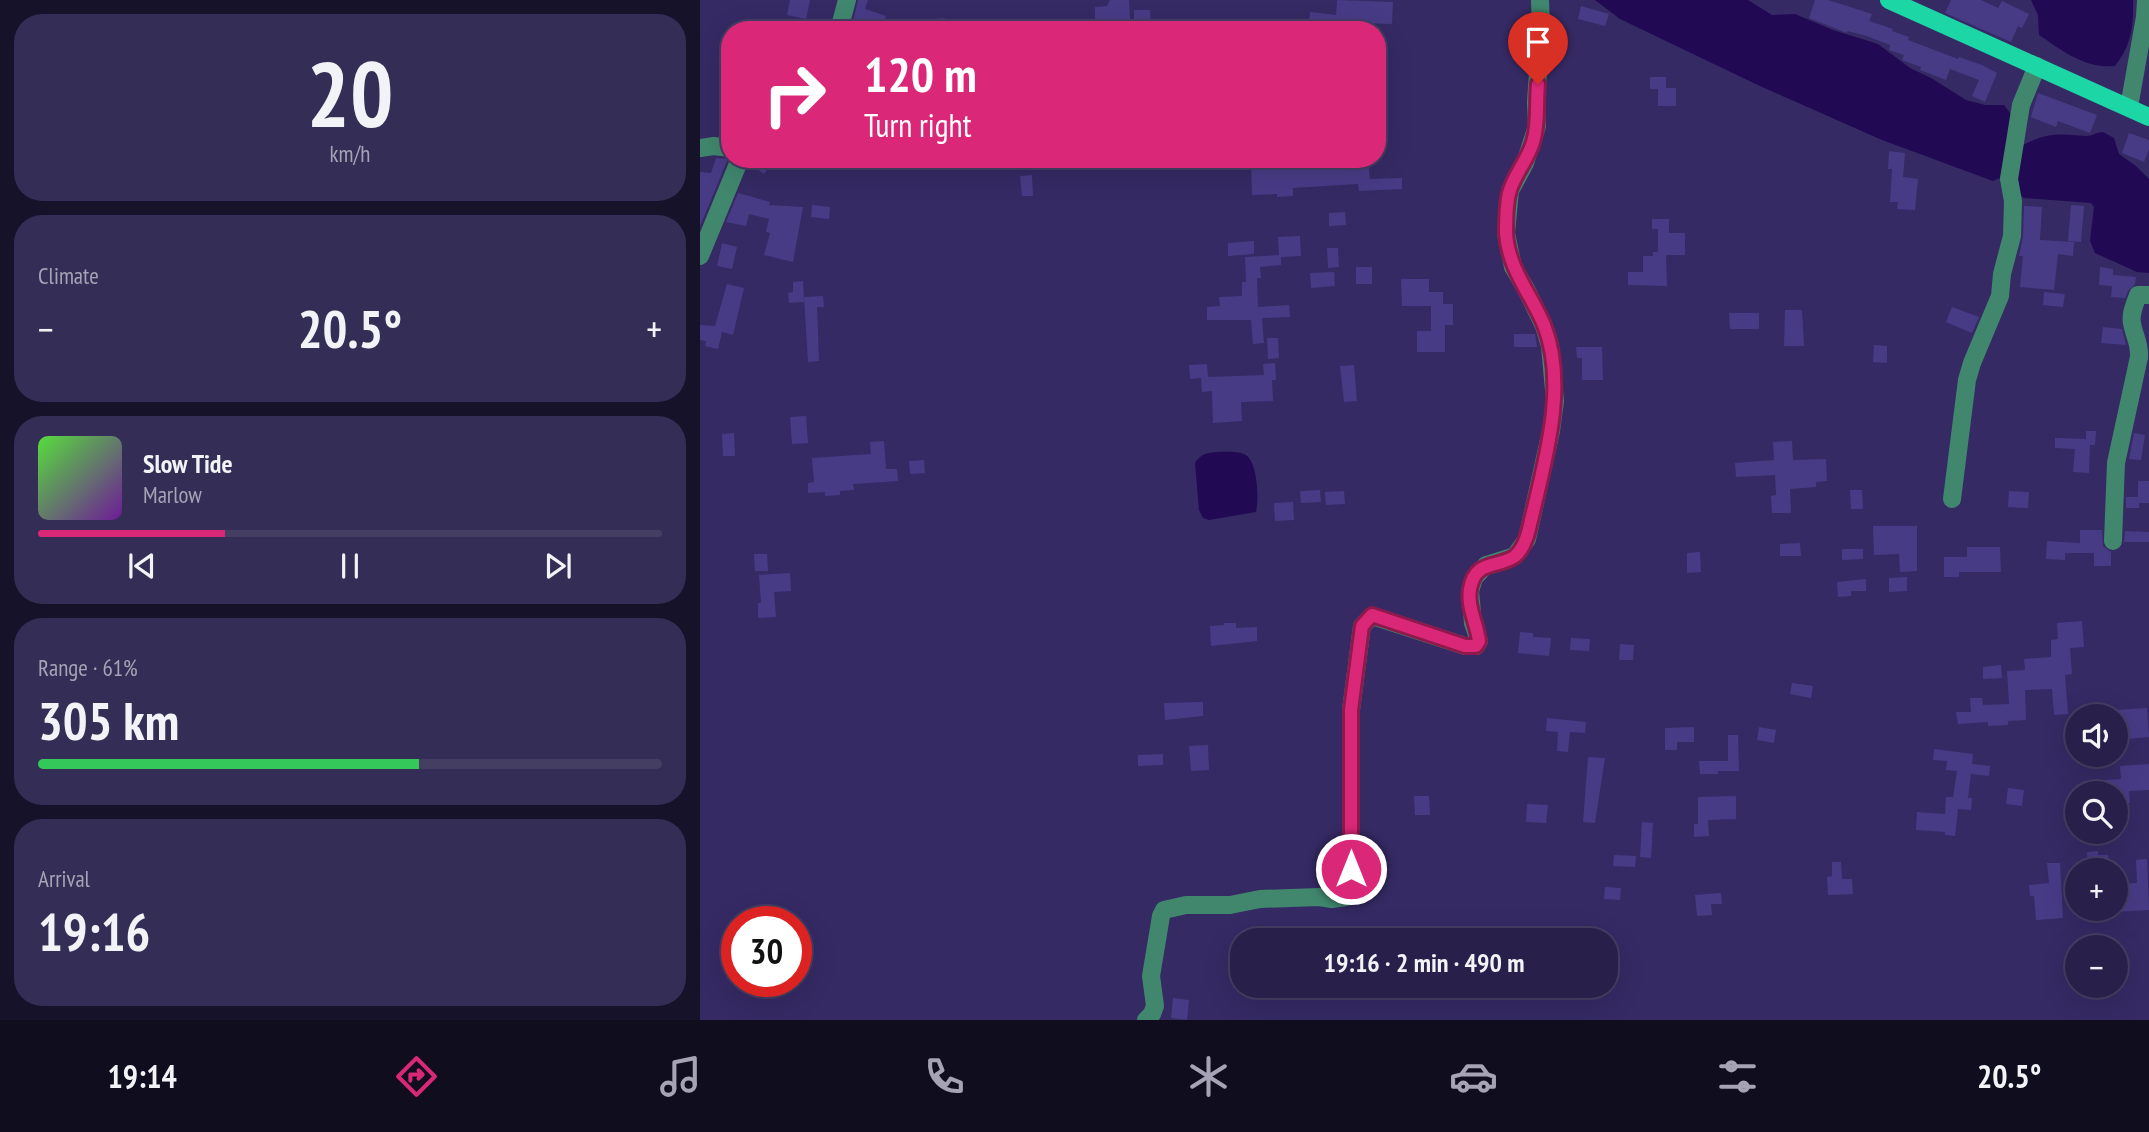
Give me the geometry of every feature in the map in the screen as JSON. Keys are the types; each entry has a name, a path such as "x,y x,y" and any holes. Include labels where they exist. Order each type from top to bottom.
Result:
{"main road":[{"path":"1889,0 2149,117"}],"street":[{"path":"841,21 847,0"},
{"path":"1146,1020 1155,1006 1151,976 1164,910 1186,905 1230,905 1261,899 1319,897 1332,900 1346,897 1351,890 1351,710 1362,626 1372,615 1465,646 1476,646 1479,641 1473,622 1470,591 1474,578 1486,565 1514,556 1527,539 1555,401 1550,346 1544,326 1513,267 1506,233 1510,191 1525,163 1537,126 1540,0"},
{"path":"2129,107 2146,0"},
{"path":"1952,499 1967,380 2000,296 2012,236 2013,201 2009,179 2021,105 2037,66"},
{"path":"700,148 721,147"},
{"path":"700,256 736,168"},
{"path":"2113,541 2116,463 2140,347 2131,318 2138,295 2149,295"}],"shaded area":[{"path":"1595,0 1748,0 1772,15 1795,14 1833,30 1878,44 1910,68 1966,100 1985,105 2004,105 2011,120 2000,178 1993,181 1882,140 1762,87 1620,19"},
{"path":"2031,0 2133,0 2133,18 2125,51 2115,66 2094,65 2075,58 2039,35 2038,15"},
{"path":"2103,132 2114,138 2119,154 2149,179 2149,273 2137,272 2095,253 2090,241 2094,207 2091,203 2024,198 2017,192 2023,145 2047,136 2086,136"},
{"path":"1238,452 1249,458 1255,472 1256,512 1209,520 1203,518 1199,510 1195,463 1204,454"}],"building":[{"path":"790,0 810,0 806,19 787,15"},
{"path":"858,0 868,0 865,9 886,16 884,21 853,21"},
{"path":"1110,0 1129,0 1130,19 1095,21 1095,7 1107,6"},
{"path":"1337,0 1393,2 1392,24 1386,24 1386,21 1309,21 1310,12 1336,15"},
{"path":"1815,0 1828,0 1872,14 1869,21 1893,29 1892,31 1909,37 1908,40 1982,65 1997,73 1985,102 1972,96 1979,80 1950,69 1946,80 1902,60 1904,55 1889,50 1890,45 1864,35 1847,33 1809,18"},
{"path":"1951,0 1981,0 1998,8 2002,1 2029,14 2022,28 2018,26 2011,42 1945,13"},
{"path":"1581,6 1609,14 1605,26 1578,19"},
{"path":"1134,10 1150,10 1151,21 1134,21"},
{"path":"945,18 945,21 907,21"},
{"path":"1650,77 1666,77 1666,88 1676,88 1676,106 1658,106 1658,89 1650,89"},
{"path":"2038,93 2097,115 2090,133 2058,121 2056,127 2031,117"},
{"path":"2129,133 2149,140 2144,162 2122,153"},
{"path":"1889,151 1905,153 1903,177 1918,179 1915,210 1897,209 1898,202 1890,202 1892,169 1888,169"},
{"path":"716,158 721,158 721,168 724,168 700,226 700,172 711,173"},
{"path":"756,168 768,168 764,174"},
{"path":"1251,168 1369,168 1370,179 1402,178 1402,189 1359,191 1358,184 1293,188 1293,196 1252,195"},
{"path":"1032,175 1033,196 1022,196 1020,176"},
{"path":"738,193 770,202 769,205 803,207 793,262 764,255 770,233 766,232 769,219 749,214 746,226 726,222"},
{"path":"812,205 830,207 829,219 811,217"},
{"path":"2071,205 2084,206 2081,242 2068,241"},
{"path":"2024,206 2042,207 2040,240 2074,242 2073,256 2058,254 2054,290 2020,287 2023,256 2019,256"},
{"path":"1345,212 1346,225 1329,226 1329,213"},
{"path":"1652,219 1669,219 1669,233 1685,233 1685,255 1666,255 1667,286 1628,285 1628,272 1643,272 1643,256 1653,256 1653,252 1658,252 1658,229 1652,229"},
{"path":"1300,236 1301,256 1281,257 1281,265 1260,267 1261,278 1257,278 1258,307 1289,305 1290,317 1262,318 1264,343 1253,344 1251,320 1207,320 1207,307 1220,306 1219,297 1242,296 1242,282 1246,282 1245,257 1279,255 1278,237"},
{"path":"1254,241 1254,254 1228,256 1228,243"},
{"path":"722,243 737,247 732,269 717,266"},
{"path":"1327,248 1338,248 1339,267 1328,268"},
{"path":"1356,267 1372,267 1372,284 1356,284"},
{"path":"2100,267 2113,269 2113,275 2136,277 2135,284 2125,298 2111,297 2112,286 2099,285"},
{"path":"1334,272 1335,286 1311,288 1310,273"},
{"path":"1401,279 1429,279 1429,292 1443,292 1443,304 1453,304 1453,325 1445,325 1445,352 1417,352 1417,331 1431,331 1431,306 1402,306"},
{"path":"803,281 804,302 789,303 788,293 793,292 793,282"},
{"path":"727,284 744,288 733,335 722,332 718,349 705,346 706,341 700,340 700,325 715,326"},
{"path":"2044,292 2065,294 2063,307 2043,305"},
{"path":"823,296 824,307 817,307 819,361 808,362 804,297"},
{"path":"1952,307 1979,317 1972,333 1946,322"},
{"path":"1785,310 1802,310 1804,346 1784,346"},
{"path":"1729,313 1759,313 1759,329 1730,329"},
{"path":"2103,327 2122,329 2126,345 2101,343"},
{"path":"1514,334 1535,334 1537,347 1514,347"},
{"path":"1267,338 1278,338 1279,358 1268,359"},
{"path":"1874,345 1887,346 1887,363 1873,362"},
{"path":"1576,347 1602,347 1603,380 1582,380 1582,358 1577,358"},
{"path":"1275,363 1276,380 1272,380 1273,401 1241,402 1242,421 1213,423 1212,391 1202,392 1201,378 1190,379 1189,365 1207,364 1208,377 1264,375 1263,364"},
{"path":"1354,365 1357,401 1344,402 1340,366"},
{"path":"806,416 808,443 792,444 790,417"},
{"path":"2086,431 2096,431 2095,445 2090,445 2089,473 2073,472 2075,449 2055,448 2055,438 2086,439"},
{"path":"734,433 735,456 723,456 722,434"},
{"path":"2134,433 2145,435 2141,460 2129,459"},
{"path":"884,441 886,469 897,469 898,481 853,484 854,490 840,491 840,495 808,493 808,483 814,482 812,458 871,454 870,442"},
{"path":"1792,441 1793,460 1826,459 1827,481 1816,482 1816,487 1790,489 1791,513 1772,513 1771,496 1776,495 1775,475 1736,477 1735,463 1774,460 1773,442"},
{"path":"924,460 925,473 910,474 909,461"},
{"path":"2138,481 2149,481 2149,503 2139,503 2139,508 2126,508 2126,497 2138,497"},
{"path":"1320,490 1321,502 1301,503 1300,491"},
{"path":"1850,490 1862,490 1863,509 1851,509"},
{"path":"1344,491 1345,504 1326,505 1325,492"},
{"path":"2009,491 2029,492 2028,508 2008,507"},
{"path":"1293,502 1294,520 1275,521 1274,503"},
{"path":"1873,526 1917,526 1917,571 1900,572 1899,554 1874,555"},
{"path":"2080,530 2102,530 2103,546 2111,552 2111,566 2094,566 2094,553 2065,553 2065,560 2046,559 2047,541 2080,543"},
{"path":"2125,531 2149,532 2149,542 2124,542"},
{"path":"1800,543 1801,556 1780,556 1780,544"},
{"path":"1967,547 2000,547 2001,572 1959,572 1959,577 1944,577 1944,557 1967,557"},
{"path":"1842,549 1863,549 1863,559 1842,560"},
{"path":"1700,552 1701,572 1687,573 1687,553"},
{"path":"754,554 767,554 768,571 755,571"},
{"path":"790,573 791,591 774,592 776,617 758,618 758,603 761,603 759,575"},
{"path":"1907,577 1907,591 1889,592 1889,578"},
{"path":"1866,579 1866,591 1851,591 1851,596 1838,597 1837,582"},
{"path":"2082,621 2084,647 2070,648 2072,674 2065,675 2067,704 2065,704 2065,714 2054,715 2052,689 2025,690 2026,720 2008,721 2008,725 1988,726 1988,722 1958,724 1956,712 1971,712 1970,698 1982,698 1983,705 2009,704 2007,671 2025,670 2024,659 2051,657 2051,640 2058,639 2057,623"},
{"path":"1236,623 1236,628 1257,627 1257,641 1211,646 1210,626"},
{"path":"1520,632 1533,633 1533,637 1551,638 1549,656 1518,653"},
{"path":"1571,638 1590,639 1589,651 1570,650"},
{"path":"1620,644 1634,645 1633,660 1619,660"},
{"path":"2001,665 2002,678 1983,679 1983,667"},
{"path":"1792,683 1813,686 1811,698 1790,694"},
{"path":"1203,702 1203,716 1165,720 1164,703"},
{"path":"2147,708 2149,737 2128,739 2128,709"},
{"path":"1547,718 1586,722 1585,733 1570,732 1568,752 1557,751 1558,732 1546,731"},
{"path":"1694,727 1694,742 1677,742 1677,750 1665,750 1665,728"},
{"path":"1759,727 1776,730 1774,743 1757,740"},
{"path":"1728,735 1738,735 1739,771 1700,774 1699,761 1728,761"},
{"path":"1208,745 1209,770 1191,771 1189,746"},
{"path":"1934,749 1973,754 1972,764 1990,766 1989,776 1971,774 1968,798 1972,798 1971,810 1958,809 1955,836 1945,835 1945,832 1916,830 1917,812 1945,814 1946,797 1953,797 1957,771 1946,770 1947,761 1933,760"},
{"path":"1163,754 1163,765 1138,766 1138,755"},
{"path":"1588,757 1605,758 1595,823 1583,822"},
{"path":"2149,764 2149,790 2129,791 2128,803 2128,781 2105,780 2121,779 2120,767"},
{"path":"2008,788 2024,790 2022,806 2006,804"},
{"path":"1414,796 1429,796 1430,815 1415,815"},
{"path":"1736,796 1736,819 1708,820 1709,836 1694,837 1694,824 1698,824 1698,797"},
{"path":"1527,804 1548,805 1546,823 1526,822"},
{"path":"1642,822 1653,823 1651,858 1640,857"},
{"path":"2098,851 2098,855 2108,855 2108,858 2087,858 2087,852"},
{"path":"1614,855 1636,856 1635,867 1613,866"},
{"path":"2147,859 2149,910 2128,911 2128,883 2137,883 2136,860"},
{"path":"1832,862 1841,862 1842,879 1852,879 1853,894 1828,895 1827,877 1832,876"},
{"path":"2047,863 2060,863 2063,918 2036,920 2034,896 2030,896 2029,885 2049,883"},
{"path":"1605,887 1621,888 1620,900 1604,899"},
{"path":"1721,893 1722,904 1711,904 1712,915 1697,916 1695,895"},
{"path":"1173,998 1189,1000 1187,1020 1171,1018"}],"route":[{"path":"1351,869 1351,710 1362,626 1372,615 1465,646 1476,646 1479,641 1473,622 1470,591 1474,578 1486,565 1514,556 1527,539 1555,401 1550,346 1544,326 1513,267 1506,233 1510,191 1534,142 1538,84"}]}
